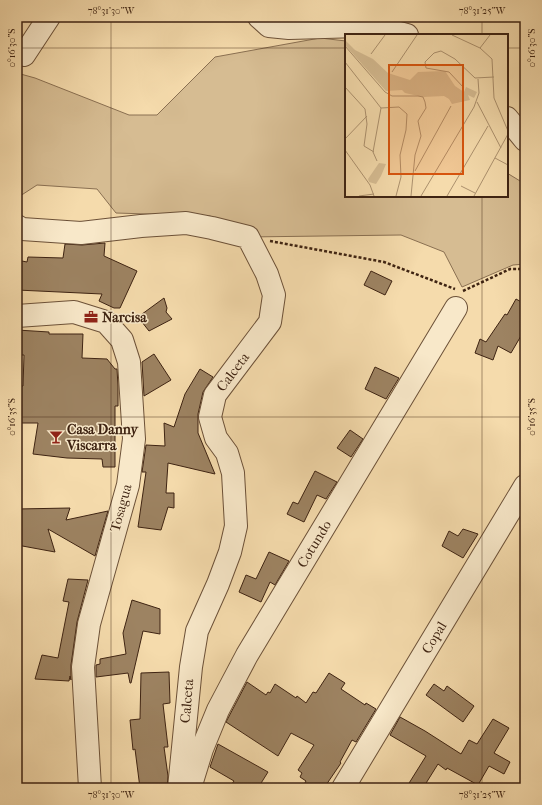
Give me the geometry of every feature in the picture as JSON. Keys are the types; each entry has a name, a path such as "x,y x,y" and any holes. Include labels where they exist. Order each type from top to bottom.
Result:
{"street":[{"path":"24,55 49,17"},
{"path":"259,17 269,26 289,28 360,26 389,30 403,34"},
{"path":"508,119 525,140"},
{"path":"17,226 22,229 81,233 141,226 186,223 248,237"},
{"name":"Calceta","path":"179,788 191,667 197,632 230,552 236,526 233,473 227,453 216,438 210,418 215,395 270,322 274,295 267,274 248,237"},
{"name":"Cotundo","path":"190,788 202,749 218,710 248,655 458,296"},
{"name":"Tosagua","path":"17,316 74,312 106,322 122,340 128,362 134,439 128,486 89,624 83,667 90,788"},
{"name":"Copal","path":"343,788 525,486"}],"path":[{"path":"248,237 384,262 458,296 510,269 525,269"}],"shaded area":[{"path":"320,38 345,41 345,197 508,197 508,174 525,184 525,264 513,265 462,287 444,252 401,235 248,237 210,216 116,213 97,189 37,185 17,198 17,73 35,78 129,115 157,115 215,57"}],"building":[{"path":"105,243 104,256 137,271 120,308 114,308 99,301 102,294 17,290 17,260 27,262 28,257 63,258 65,244 82,245"},
{"path":"371,271 392,281 385,295 364,285"},
{"path":"164,298 167,308 166,312 172,319 149,331 138,317"},
{"path":"516,299 525,304 525,329 511,353 498,346 493,360 475,353 480,339 486,342 505,314 507,315"},
{"path":"17,330 49,332 49,334 83,334 82,358 107,359 115,369 117,369 118,406 115,406 115,467 103,467 102,459 67,458 33,454 38,423 17,423 17,386 23,386 24,355 17,355"},
{"path":"154,354 171,380 144,396 142,362"},
{"path":"375,367 399,378 386,399 365,389"},
{"path":"200,369 213,377 203,392 198,414 198,433 215,474 168,463 166,493 174,493 174,508 168,507 161,530 138,527 146,472 142,472 146,445 165,446 164,423 174,427 185,394"},
{"path":"350,430 363,439 351,457 337,448"},
{"path":"315,471 337,482 326,499 317,495 304,522 287,514 293,502 298,504"},
{"path":"70,508 66,520 108,511 95,556 48,529 55,552 17,545 17,509"},
{"path":"463,529 478,534 463,558 442,546 449,531 458,536"},
{"path":"269,552 289,561 275,585 270,582 261,602 239,592 246,575 256,579"},
{"path":"68,579 88,580 77,622 71,665 71,680 70,676 69,681 35,679 42,655 58,658 69,602 63,601"},
{"path":"132,600 160,609 160,634 143,631 131,683 128,673 96,677 96,665 100,664 100,659 126,654 123,633"},
{"path":"169,672 170,703 163,704 168,747 164,747 168,776 167,788 140,788 135,749 133,750 130,720 140,719 141,673"},
{"path":"329,673 345,683 341,689 365,705 366,703 376,709 356,742 352,740 340,762 341,763 324,788 302,788 306,781 300,777 302,773 298,770 314,745 291,733 278,756 226,722 247,682 266,695 268,692 270,693 275,684 296,698 297,696 306,703 313,692 316,693"},
{"path":"434,684 444,691 447,686 474,706 463,722 426,695"},
{"path":"400,717 461,754 469,740 477,744 493,719 509,728 494,753 510,762 504,774 489,766 478,785 447,768 446,770 438,764 423,788 406,788 426,756 390,735"},
{"path":"218,744 268,772 258,788 229,788 234,781 210,767"}],"place":[{"name":"Narcisa","path":"91,317"},
{"name":"Casa Danny Viscarra","path":"56,437"}]}
